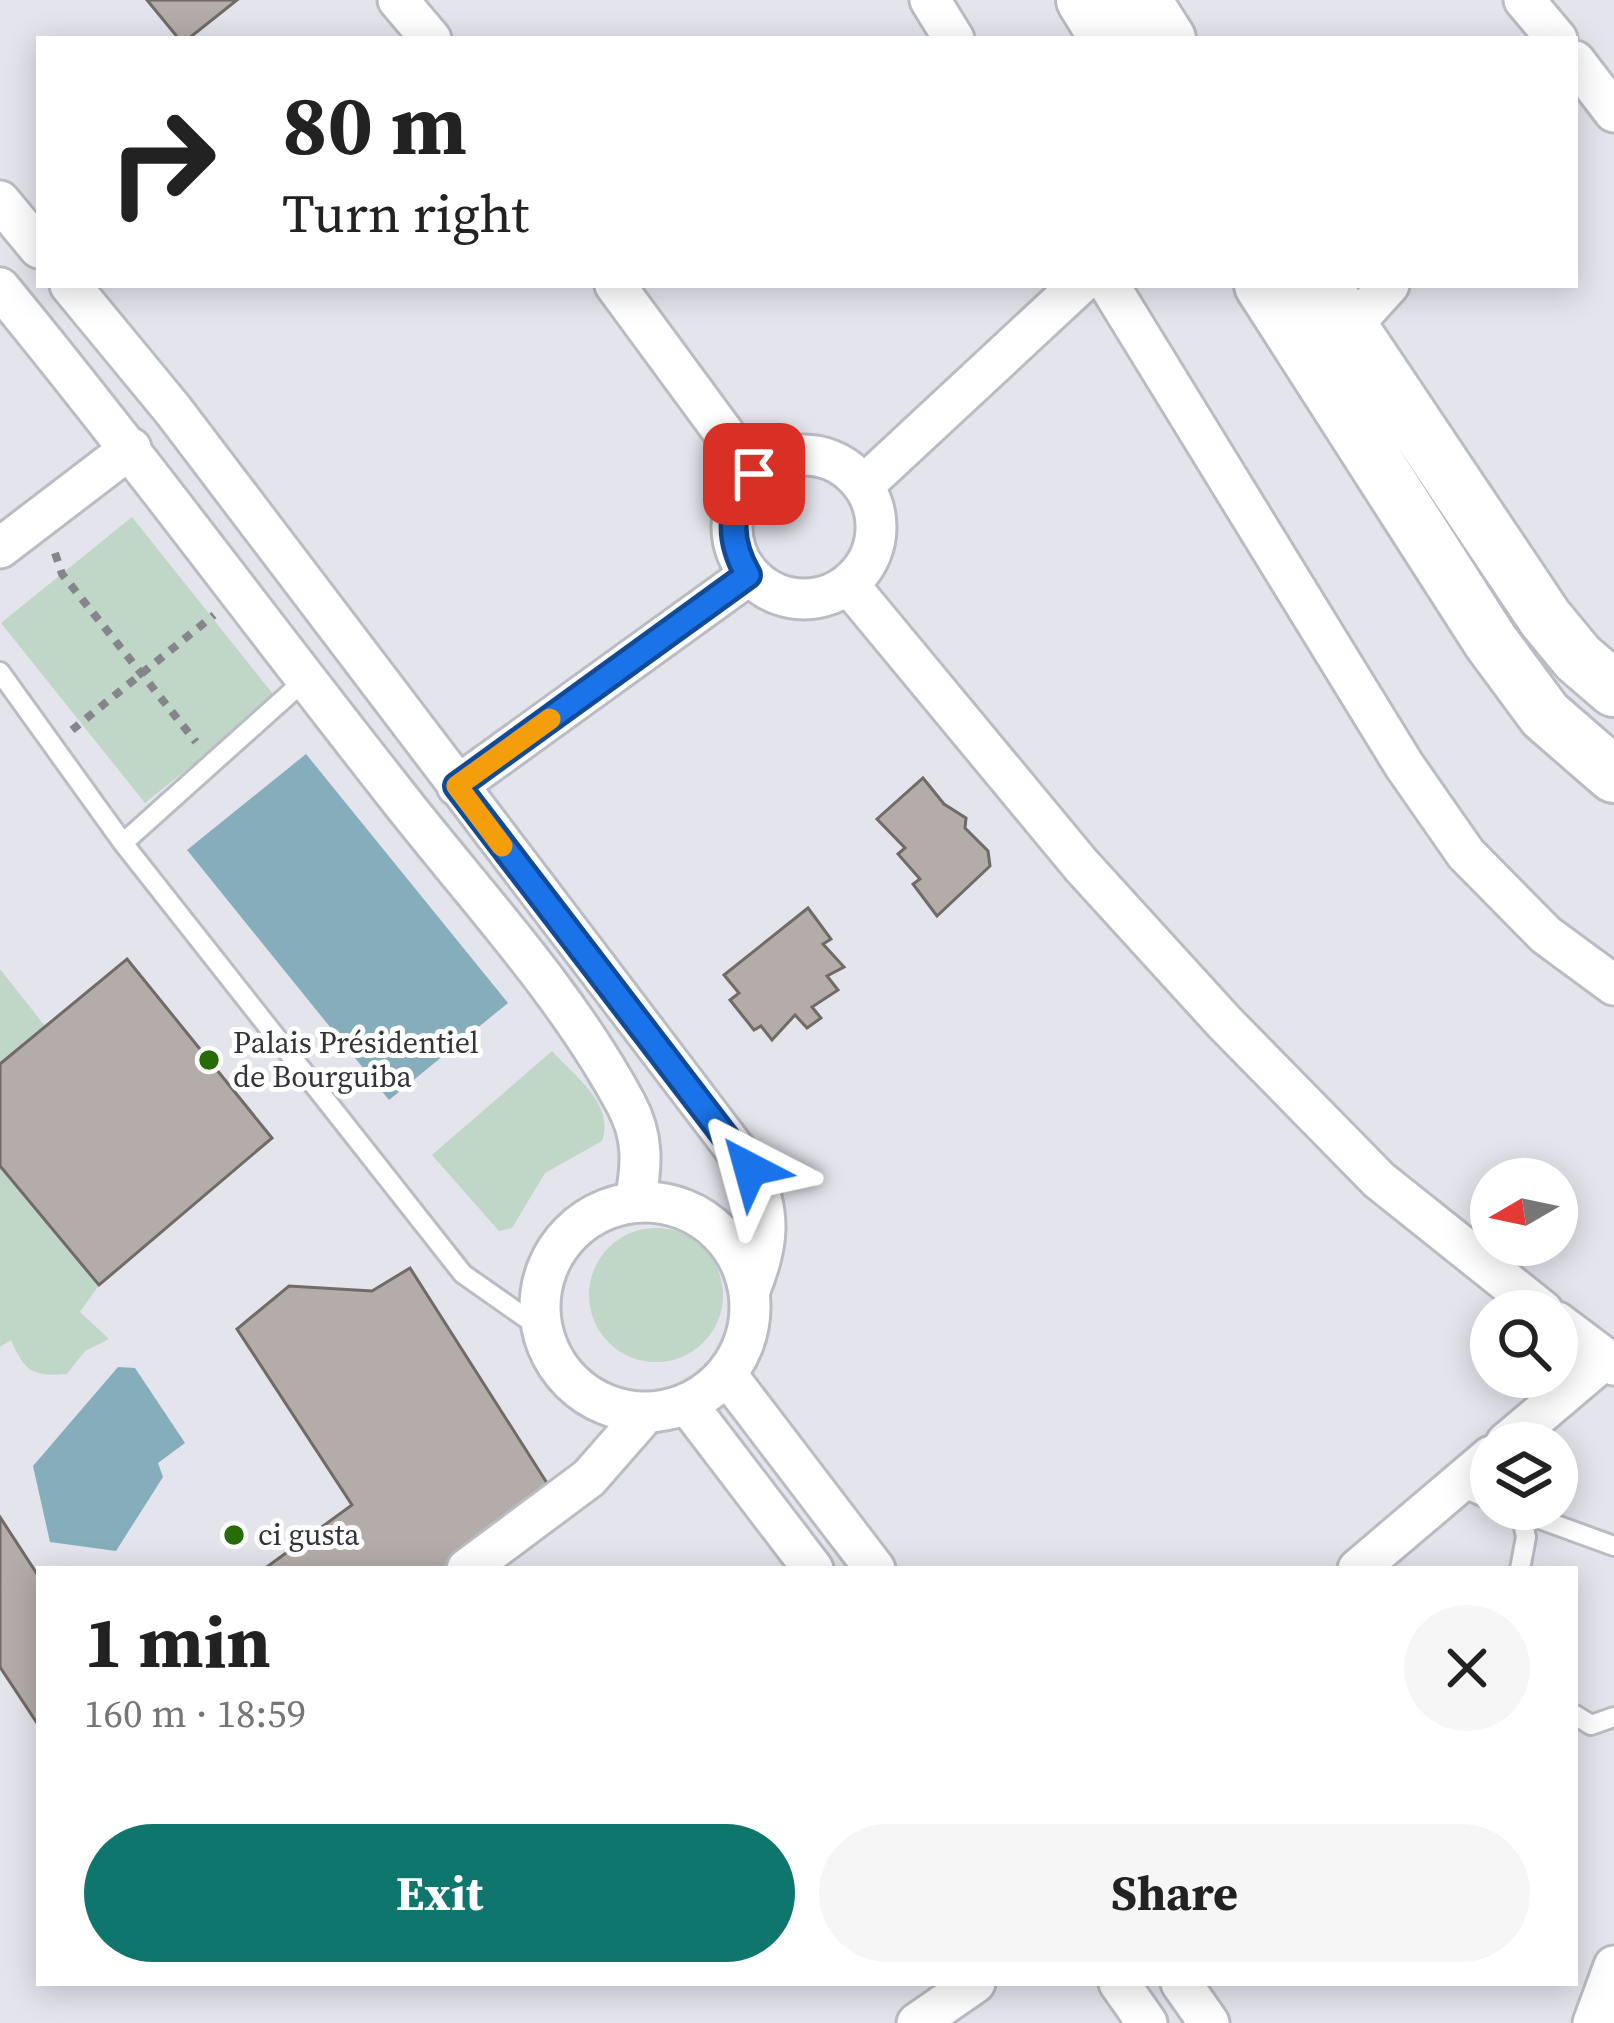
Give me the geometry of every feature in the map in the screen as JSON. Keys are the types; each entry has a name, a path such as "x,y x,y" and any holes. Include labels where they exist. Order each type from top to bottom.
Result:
{"main road":[{"path":"1084,0 1106,36"},
{"path":"1143,0 1166,36"},
{"path":"1264,288 1491,642 1545,715 1614,775"},
{"path":"1336,307 1545,618 1578,658 1614,689"}],"street":[{"path":"398,0 428,36"},
{"path":"930,0 952,36"},
{"path":"1524,0 1554,36"},
{"path":"1578,65 1614,112"},
{"path":"0,201 36,244"},
{"path":"0,288 131,448 305,680 559,1001 627,1106 640,1141 642,1169 635,1201"},
{"path":"72,288 173,410 750,1169 764,1197 768,1224 750,1290 748,1330 727,1375 687,1404 645,1414 594,1401 553,1362 540,1328 545,1270 559,1244 586,1219 635,1201 691,1211 721,1233 737,1255 750,1290"},
{"path":"617,288 754,474"},
{"path":"864,485 1076,288"},
{"path":"1111,288 1404,764 1466,854 1546,935 1614,985"},
{"path":"1336,307 1383,288"},
{"path":"1,546 131,448"},
{"path":"815,454 840,463 864,485 875,508 876,540 867,564 849,585 810,600 785,598 748,575 736,553 731,528 739,495 754,474 774,460 815,454"},
{"path":"457,786 748,575"},
{"path":"849,585 1081,865 1224,1022 1379,1180 1517,1290"},
{"path":"1533,1422 1609,1362 1578,1338"},
{"path":"727,1375 872,1566"},
{"path":"687,1404 811,1566"},
{"path":"470,1566 589,1478 645,1414"},
{"path":"1363,1566 1470,1495"},
{"path":"1593,2023 1614,1966"},
{"path":"917,2023 971,1986"},
{"path":"1121,1986 1147,2023"},
{"path":"1182,1986 1209,2023"}],"lane":[{"path":"0,672 123,843 463,1274 540,1328"},
{"path":"123,843 305,680"},
{"path":"1521,1566 1523,1530"},
{"path":"1570,1530 1614,1546"},
{"path":"1578,1717 1591,1724 1614,1717"}],"path":[{"path":"43,518 62,574 214,762"},
{"path":"53,748 242,595"}],"green space":[{"path":"132,517 276,698 145,803 1,623"},
{"path":"0,969 45,1026 0,1064"},
{"path":"552,1051 598,1103 605,1128 602,1141 545,1173 512,1228 499,1231 432,1155"},
{"path":"0,1166 99,1285 80,1312 109,1339 85,1351 67,1374 32,1370 11,1340 0,1347"},
{"path":"656,1228 681,1233 703,1248 718,1270 723,1295 718,1320 703,1342 681,1357 656,1362 631,1357 609,1342 594,1320 589,1295 594,1270 609,1248 631,1233"}],"water":[{"path":"306,754 508,1003 389,1100 187,850"},
{"path":"118,1367 135,1368 185,1443 158,1463 163,1477 116,1551 50,1542 33,1466"}],"building":[{"path":"147,0 237,0 192,36 177,36"},
{"path":"923,778 944,804 966,818 965,828 988,851 990,866 937,916 913,884 920,879 898,854 905,848 877,819"},
{"path":"808,908 831,939 823,944 844,967 827,976 838,990 812,1007 821,1018 807,1028 795,1015 772,1040 761,1026 754,1030 730,1000 739,993 724,975"},
{"name":"Palais Présidentiel de Bourguiba","path":"127,959 272,1138 99,1285 0,1166 0,1064"},
{"path":"410,1268 554,1494 451,1566 268,1566 352,1505 237,1329 289,1286 372,1291"},
{"path":"0,1517 36,1572 36,1721 0,1667"}],"slow traffic":[{"path":"502,846 457,786 550,719"}],"place":[{"name":"Palais Présidentiel de Bourguiba","path":"209,1060"},
{"name":"ci gusta","path":"234,1535"}],"route":[{"path":"750,1169 457,786 748,575 736,553 731,528 739,495 754,474"}]}
